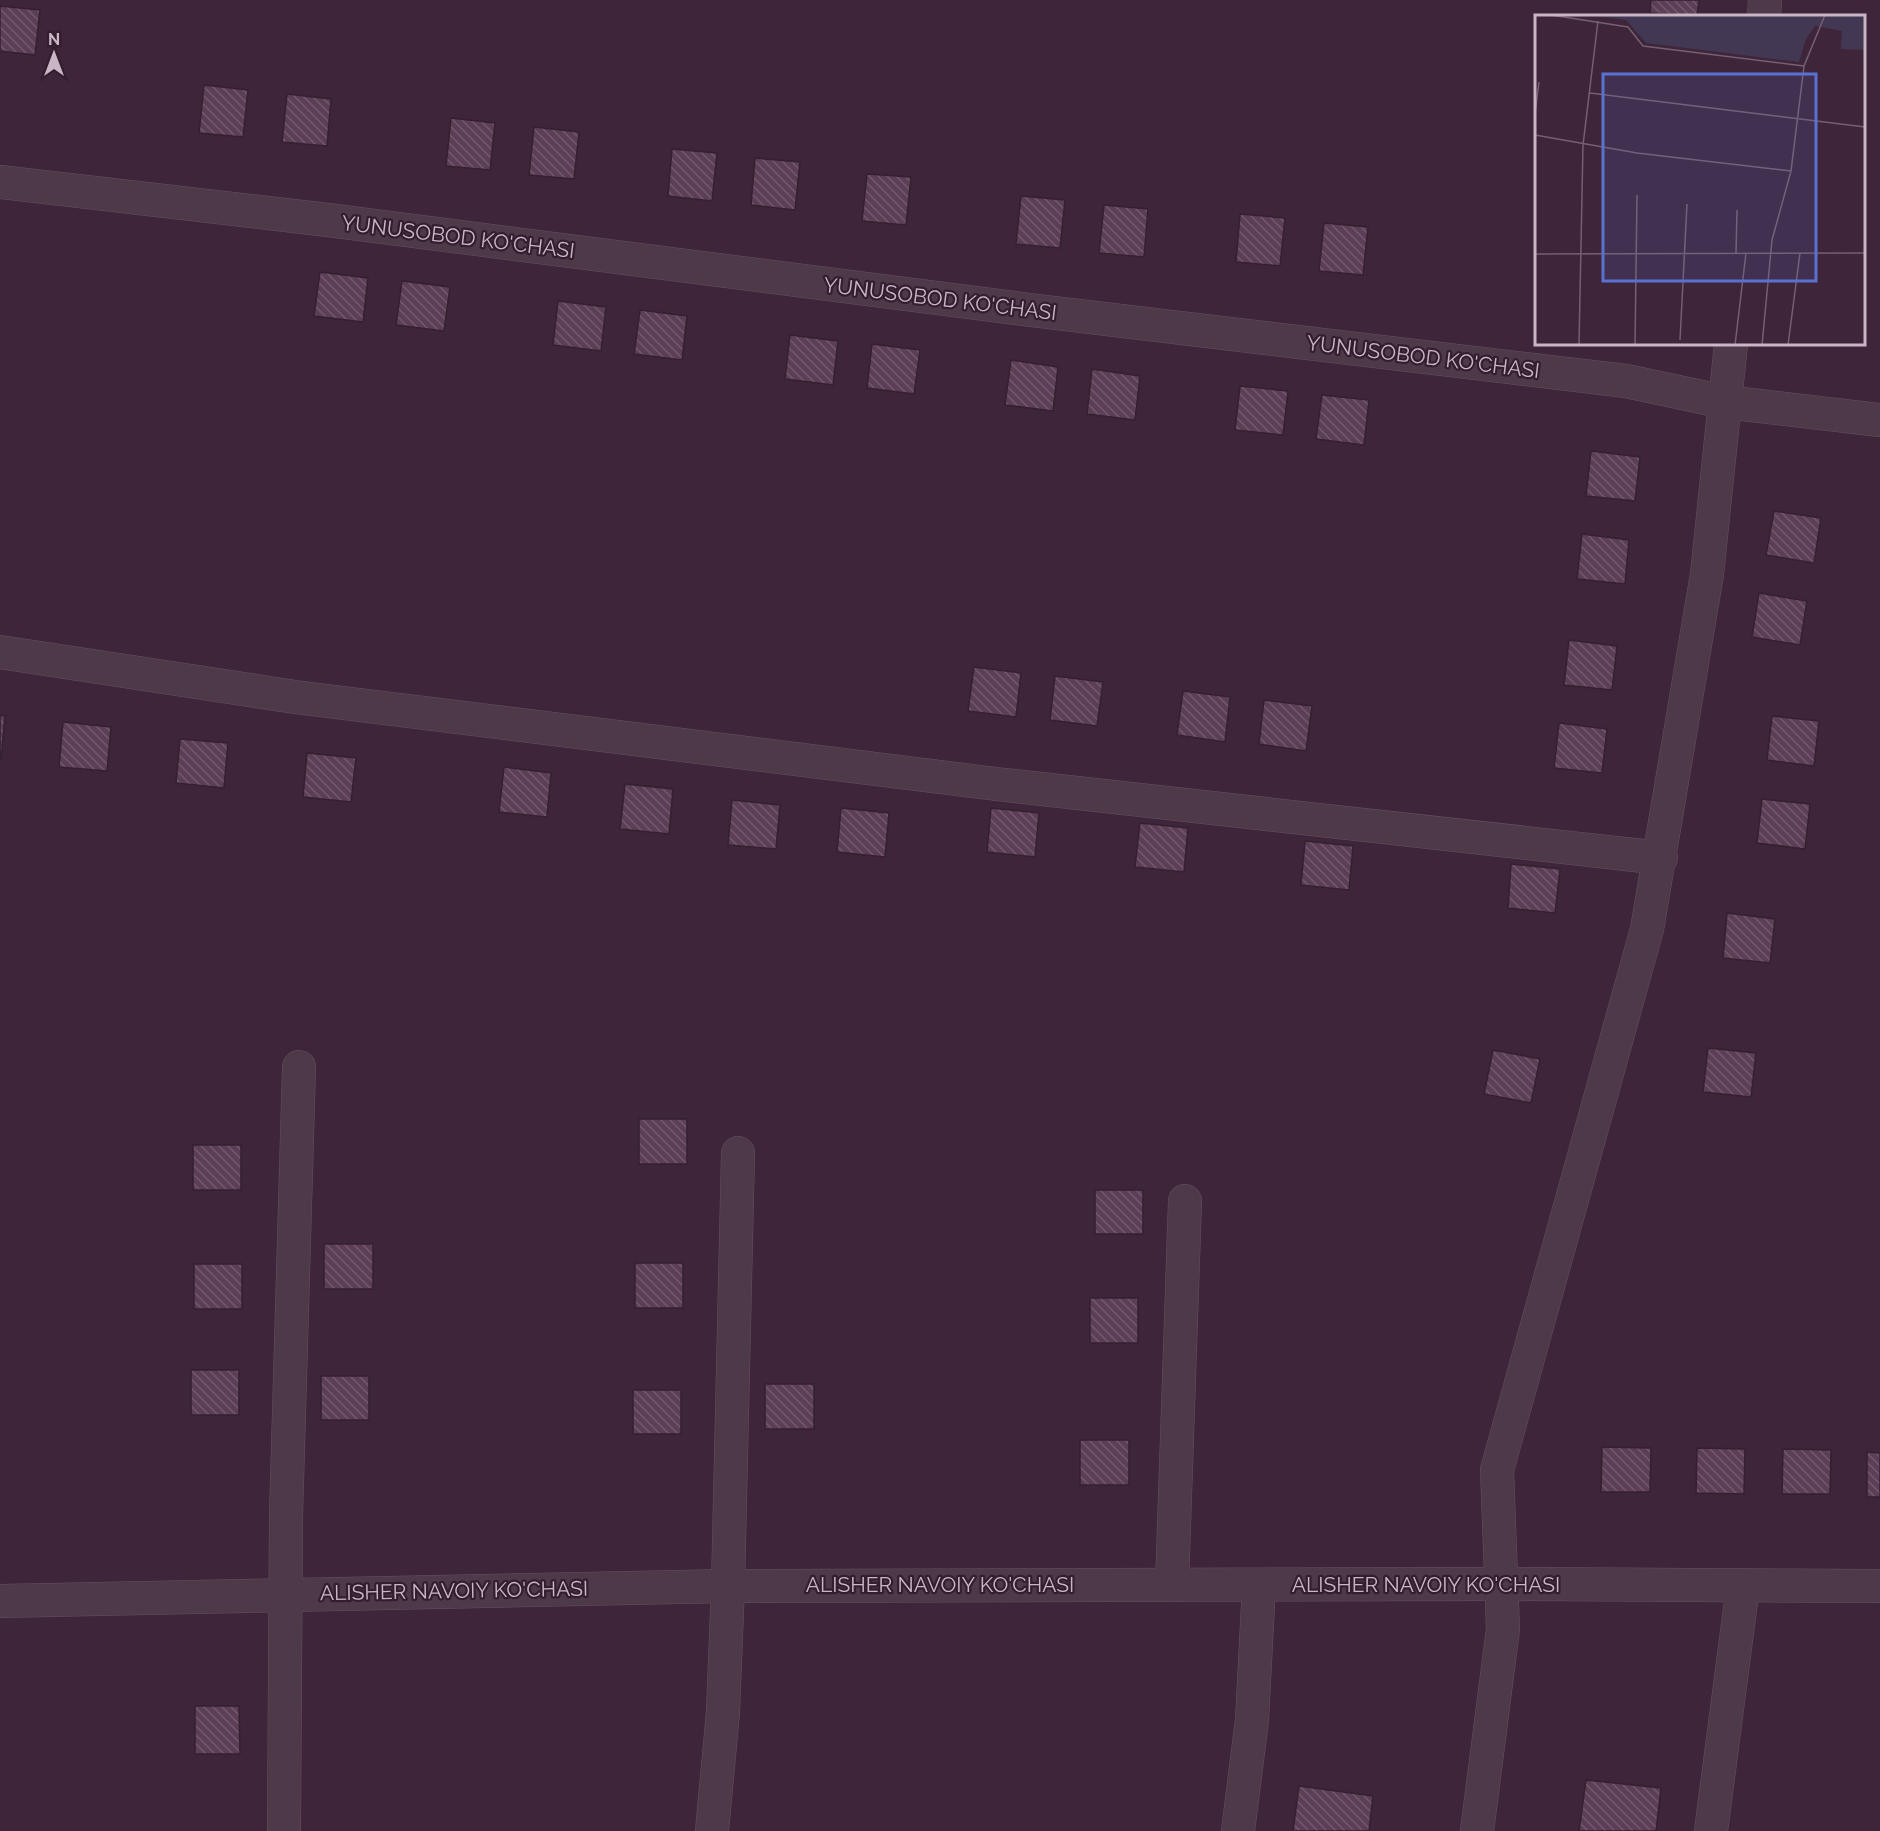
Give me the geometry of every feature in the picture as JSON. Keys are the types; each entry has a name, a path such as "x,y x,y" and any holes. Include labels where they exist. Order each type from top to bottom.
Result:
{"street":[{"path":"1764,15 1765,0"},
{"name":"YUNUSOBOD KO'CHASI","path":"0,182 328,220 1030,310 1626,381 1725,402 1880,420"},
{"path":"1477,1831 1503,1629 1497,1470 1647,929 1707,574 1731,345"},
{"path":"0,652 330,701 984,782 1660,858"},
{"path":"284,1831 286,1504 299,1067"},
{"path":"712,1831 723,1712 728,1586 738,1153"},
{"path":"1172,1585 1185,1201"},
{"name":"ALISHER NAVOIY KO'CHASI","path":"0,1601 728,1586 1501,1584 1880,1586"},
{"path":"1238,1831 1252,1720 1259,1585"},
{"path":"1711,1831 1743,1586"}],"building":[{"path":"1651,0 1699,0 1697,15 1650,13"},
{"path":"0,6 40,10 35,55 0,51"},
{"path":"204,85 248,90 243,137 199,133"},
{"path":"287,94 331,99 327,146 282,142"},
{"path":"451,118 495,123 490,170 446,166"},
{"path":"534,127 579,132 574,179 529,175"},
{"path":"672,149 717,153 712,201 668,196"},
{"path":"755,158 800,162 795,210 751,205"},
{"path":"867,174 911,177 906,225 862,221"},
{"path":"1021,196 1065,200 1060,248 1016,244"},
{"path":"1104,205 1148,209 1144,257 1099,253"},
{"path":"1240,214 1285,218 1280,266 1236,262"},
{"path":"1324,223 1368,227 1363,275 1319,271"},
{"path":"320,272 368,278 363,322 314,316"},
{"path":"402,281 450,287 444,331 396,325"},
{"path":"558,301 606,307 601,351 553,345"},
{"path":"640,310 687,316 682,360 634,354"},
{"path":"790,335 838,341 833,385 785,379"},
{"path":"872,344 920,350 914,394 867,388"},
{"path":"1011,360 1058,367 1053,411 1005,405"},
{"path":"1092,369 1140,376 1135,420 1087,414"},
{"path":"1240,386 1288,391 1283,435 1235,430"},
{"path":"1322,395 1369,400 1364,445 1316,439"},
{"path":"1591,451 1640,457 1635,501 1586,496"},
{"path":"1774,511 1821,518 1814,563 1766,555"},
{"path":"1582,534 1629,540 1625,584 1577,579"},
{"path":"1759,593 1807,601 1800,645 1752,637"},
{"path":"1569,640 1617,646 1612,690 1564,685"},
{"path":"974,667 1021,673 1016,717 968,711"},
{"path":"1055,676 1103,682 1097,726 1050,720"},
{"path":"1183,691 1230,697 1225,742 1177,735"},
{"path":"1264,700 1312,706 1306,751 1259,744"},
{"path":"0,715 5,716 1,760 0,760"},
{"path":"1772,716 1819,721 1814,766 1767,760"},
{"path":"63,722 111,727 107,771 59,767"},
{"path":"1559,723 1607,729 1602,773 1554,768"},
{"path":"180,739 228,743 224,788 176,783"},
{"path":"307,753 356,758 351,802 303,797"},
{"path":"504,767 551,773 547,817 499,812"},
{"path":"625,784 673,789 669,834 620,829"},
{"path":"1762,799 1810,804 1805,849 1757,843"},
{"path":"732,800 780,805 776,849 728,845"},
{"path":"841,808 889,813 885,857 837,852"},
{"path":"991,808 1039,813 1035,857 987,852"},
{"path":"1140,823 1188,828 1184,872 1135,867"},
{"path":"1305,841 1353,846 1349,890 1301,885"},
{"path":"1511,864 1560,869 1555,913 1508,908"},
{"path":"1727,913 1775,919 1770,963 1723,958"},
{"path":"1708,1048 1756,1053 1751,1097 1703,1092"},
{"path":"1493,1050 1540,1059 1531,1103 1484,1094"},
{"path":"639,1119 687,1119 687,1164 639,1164"},
{"path":"193,1145 241,1145 241,1190 193,1190"},
{"path":"1095,1190 1143,1190 1143,1234 1095,1234"},
{"path":"324,1244 373,1244 373,1289 324,1289"},
{"path":"635,1263 683,1263 683,1308 635,1308"},
{"path":"194,1264 242,1264 242,1309 194,1309"},
{"path":"1090,1298 1138,1298 1138,1343 1090,1343"},
{"path":"191,1370 239,1370 239,1415 191,1415"},
{"path":"321,1376 369,1376 369,1420 321,1420"},
{"path":"765,1384 814,1384 814,1429 765,1429"},
{"path":"633,1390 681,1390 681,1434 633,1434"},
{"path":"1080,1440 1129,1440 1129,1485 1080,1485"},
{"path":"1602,1447 1651,1448 1650,1492 1601,1492"},
{"path":"1697,1448 1745,1449 1744,1494 1696,1493"},
{"path":"1783,1449 1831,1450 1830,1494 1782,1494"},
{"path":"1867,1452 1880,1453 1880,1497 1867,1497"},
{"path":"195,1706 239,1706 240,1754 195,1754"},
{"path":"1586,1780 1661,1788 1656,1831 1579,1831"},
{"path":"1299,1786 1373,1796 1369,1831 1293,1831"}]}
